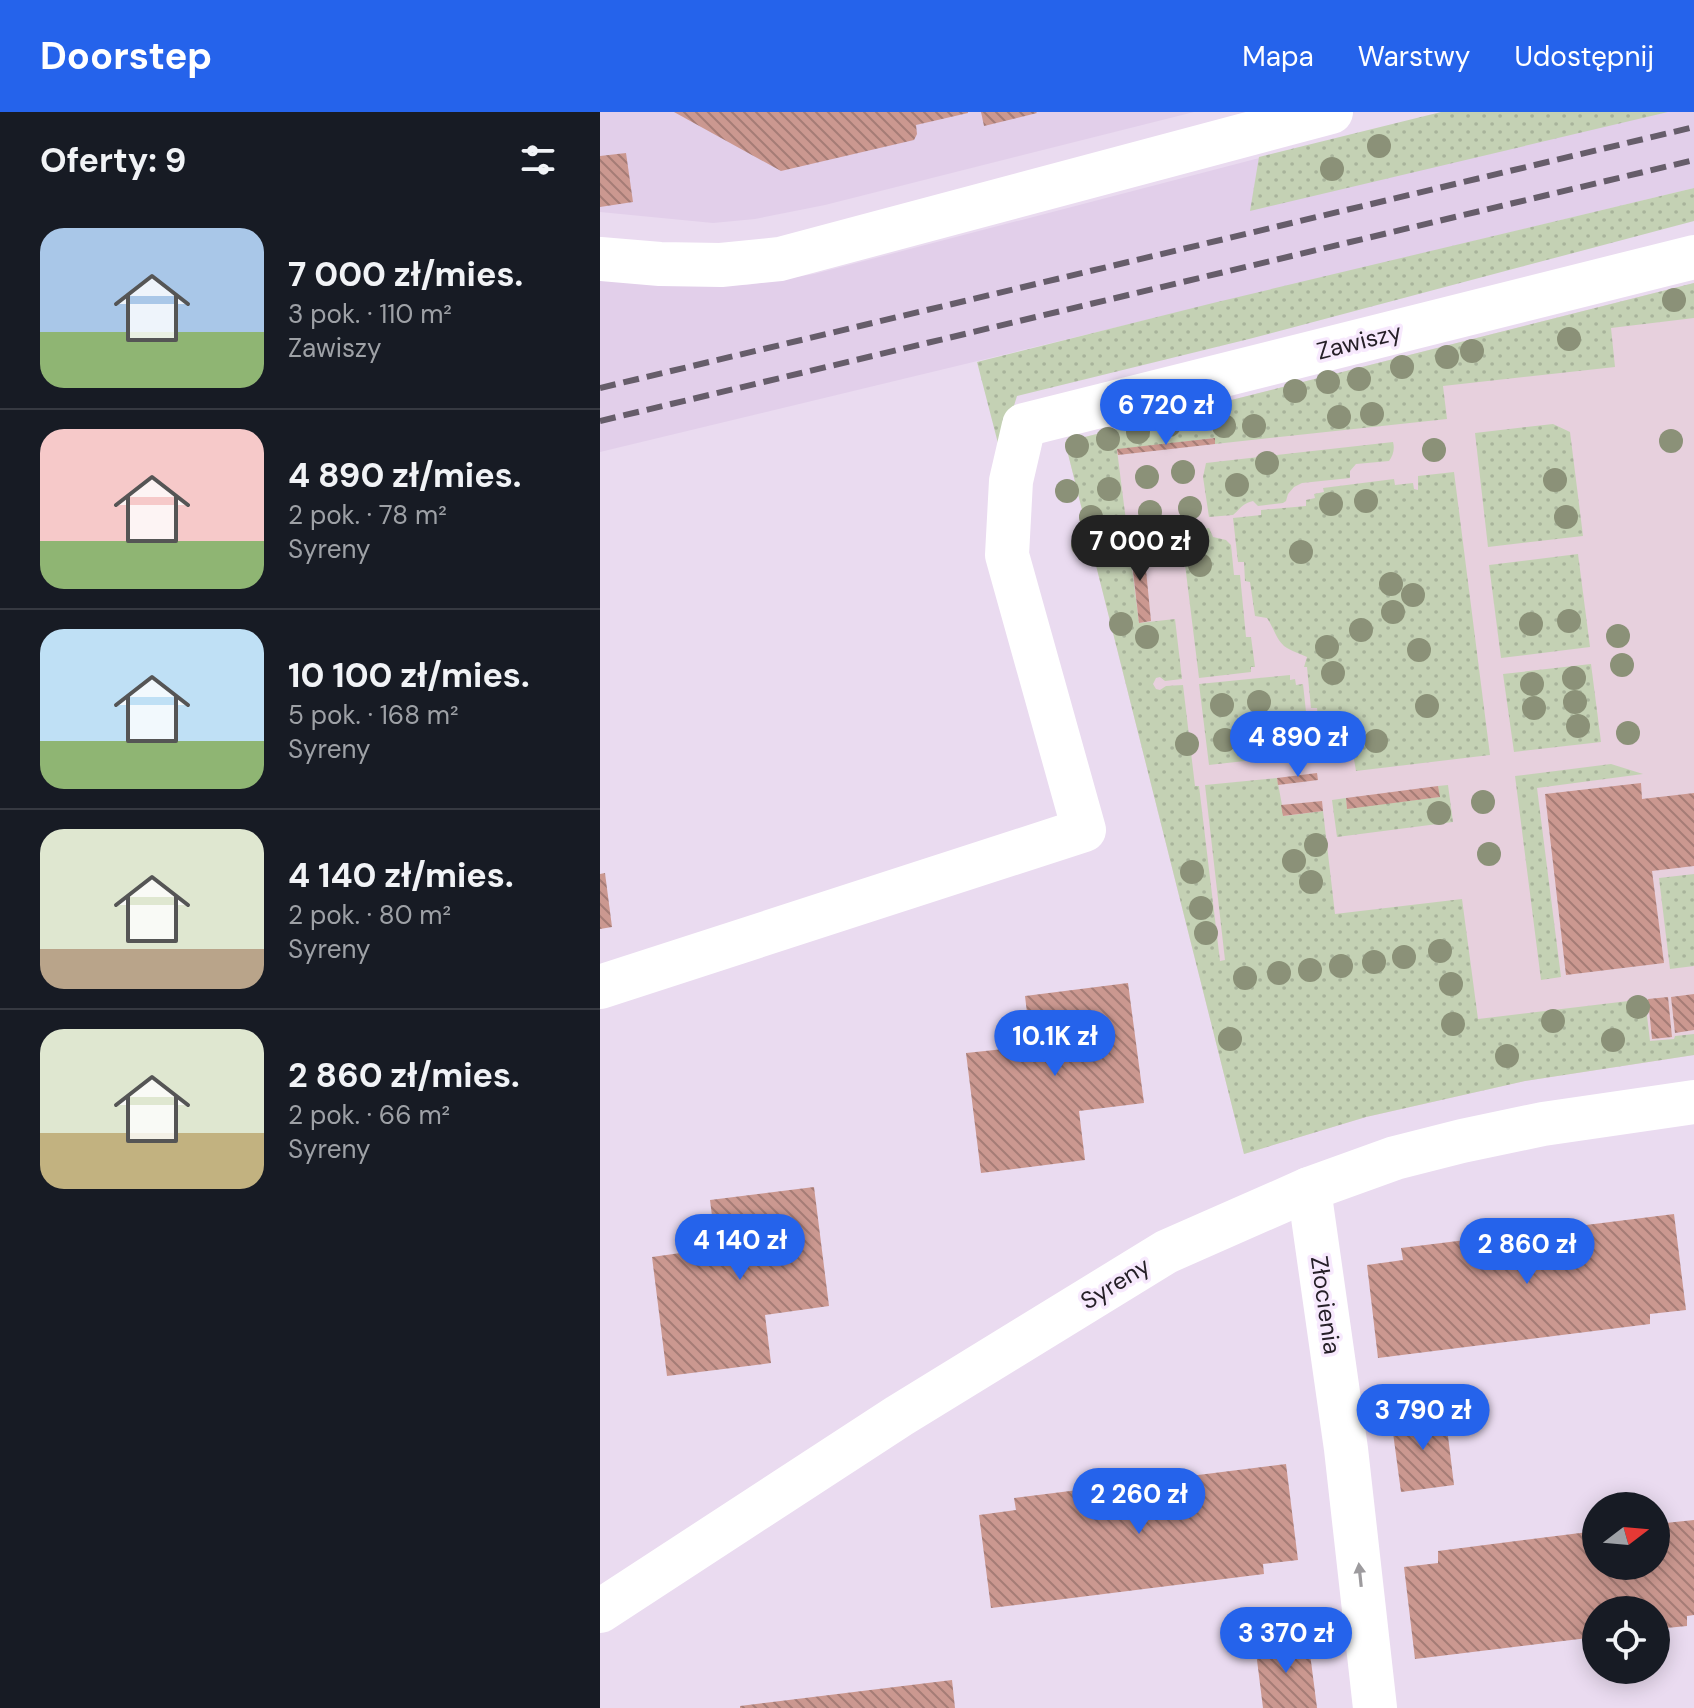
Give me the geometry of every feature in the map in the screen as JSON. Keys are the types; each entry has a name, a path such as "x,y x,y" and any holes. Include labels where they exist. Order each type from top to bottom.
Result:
{"street":[{"path":"600,259 721,265 780,259 1331,112"},
{"name":"Zawiszy","path":"600,987 1084,830 1007,555 1011,481 1024,425 1694,257"},
{"name":"Syreny","path":"600,1611 899,1416 1166,1252 1309,1189 1395,1158 1543,1124 1694,1102"},
{"name":"Złocienia","path":"1309,1189 1346,1449 1375,1708"}],"shaded area":[{"path":"600,112 1194,112 825,205 755,219 713,223 600,212"},
{"path":"1668,112 1694,112 1694,188 600,452 600,277 663,283 747,285 814,274 1267,156"},
{"path":"1694,283 1694,1055 1525,1081 1366,1117 1244,1154 1065,442"}],"green space":[{"path":"1441,112 1668,112 1250,211 1259,157"},
{"path":"1694,188 1694,221 1249,339 1017,396 1000,451 977,362"},
{"path":"1694,283 1694,318 1611,328 1615,367 1443,386 1447,419 1215,444 1214,438 1117,450 1139,623 1175,619 1182,679 1165,681 1160,677 1153,684 1160,690 1166,686 1183,685 1195,786 1199,786 1220,961 1225,960 1205,785 1277,778 1284,816 1323,811 1335,914 1462,899 1478,1019 1645,999 1650,1041 1694,1034 1694,1055 1525,1081 1366,1117 1244,1154 1065,442"},
{"path":"1553,424 1570,432 1583,536 1488,547 1475,433"},
{"path":"1393,442 1389,461 1356,464 1350,471 1350,478 1302,483 1294,487 1283,503 1258,506 1253,501 1233,515 1209,517 1203,477 1206,463"},
{"path":"1454,472 1490,755 1356,771 1352,748 1321,752 1317,708 1311,708 1307,667 1304,667 1307,657 1284,645 1267,618 1255,616 1250,582 1245,581 1244,562 1238,562 1233,518 1261,515 1261,510 1306,506 1306,500 1324,492 1323,488 1394,479 1395,485 1413,483 1414,489 1418,490 1418,476"},
{"path":"1209,528 1213,537 1226,540 1231,545 1234,575 1240,575 1246,637 1251,637 1255,667 1251,667 1251,672 1199,678 1181,532"},
{"path":"1578,554 1590,647 1501,658 1489,565"},
{"path":"1591,664 1601,742 1514,752 1503,674"},
{"path":"1290,675 1290,680 1295,679 1296,685 1303,684 1307,721 1313,721 1316,753 1209,765 1199,684"},
{"path":"1611,764 1643,774 1537,788 1561,977 1541,980 1515,776"},
{"path":"1448,785 1453,822 1337,837 1332,800 1346,798 1347,808 1439,797 1438,786"},
{"path":"1694,874 1694,966 1670,969 1659,878"}],"building":[{"path":"674,112 968,113 916,125 914,140 781,171"},
{"path":"981,112 1036,112 1037,113 984,126"},
{"path":"626,153 633,202 600,207 600,156"},
{"path":"1215,438 1215,444 1118,455 1117,449"},
{"path":"1133,527 1136,561 1145,560 1151,621 1139,623 1128,528"},
{"path":"1317,773 1318,780 1278,785 1277,778"},
{"path":"1641,783 1642,799 1694,793 1694,866 1652,871 1664,963 1566,975 1545,794"},
{"path":"1438,786 1440,797 1347,809 1346,798"},
{"path":"1322,801 1323,811 1283,816 1281,805"},
{"path":"605,873 612,927 600,929 600,874"},
{"path":"1128,983 1144,1103 1079,1111 1085,1160 981,1173 966,1053 1031,1046 1025,996"},
{"path":"1694,994 1694,1030 1675,1033 1671,997"},
{"path":"1668,997 1672,1037 1652,1039 1648,999"},
{"path":"814,1187 829,1306 765,1315 771,1363 667,1376 652,1257 716,1248 710,1200"},
{"path":"1674,1214 1686,1310 1650,1314 1650,1324 1378,1358 1367,1265 1403,1260 1401,1248"},
{"path":"1445,1412 1454,1485 1401,1492 1391,1418"},
{"path":"1286,1464 1298,1560 1263,1564 1264,1574 991,1608 979,1515 1016,1510 1014,1498"},
{"path":"1694,1520 1694,1615 1687,1616 1687,1626 1670,1628 1670,1596 1582,1596 1582,1639 1415,1659 1404,1567 1438,1563 1438,1551 1582,1533 1582,1580 1670,1580 1670,1523"},
{"path":"1308,1638 1317,1708 1263,1708 1255,1644"},
{"path":"952,1680 955,1708 740,1708 740,1706"}],"railway":[{"path":"600,388 1694,127"},
{"path":"600,421 1694,160"}]}
